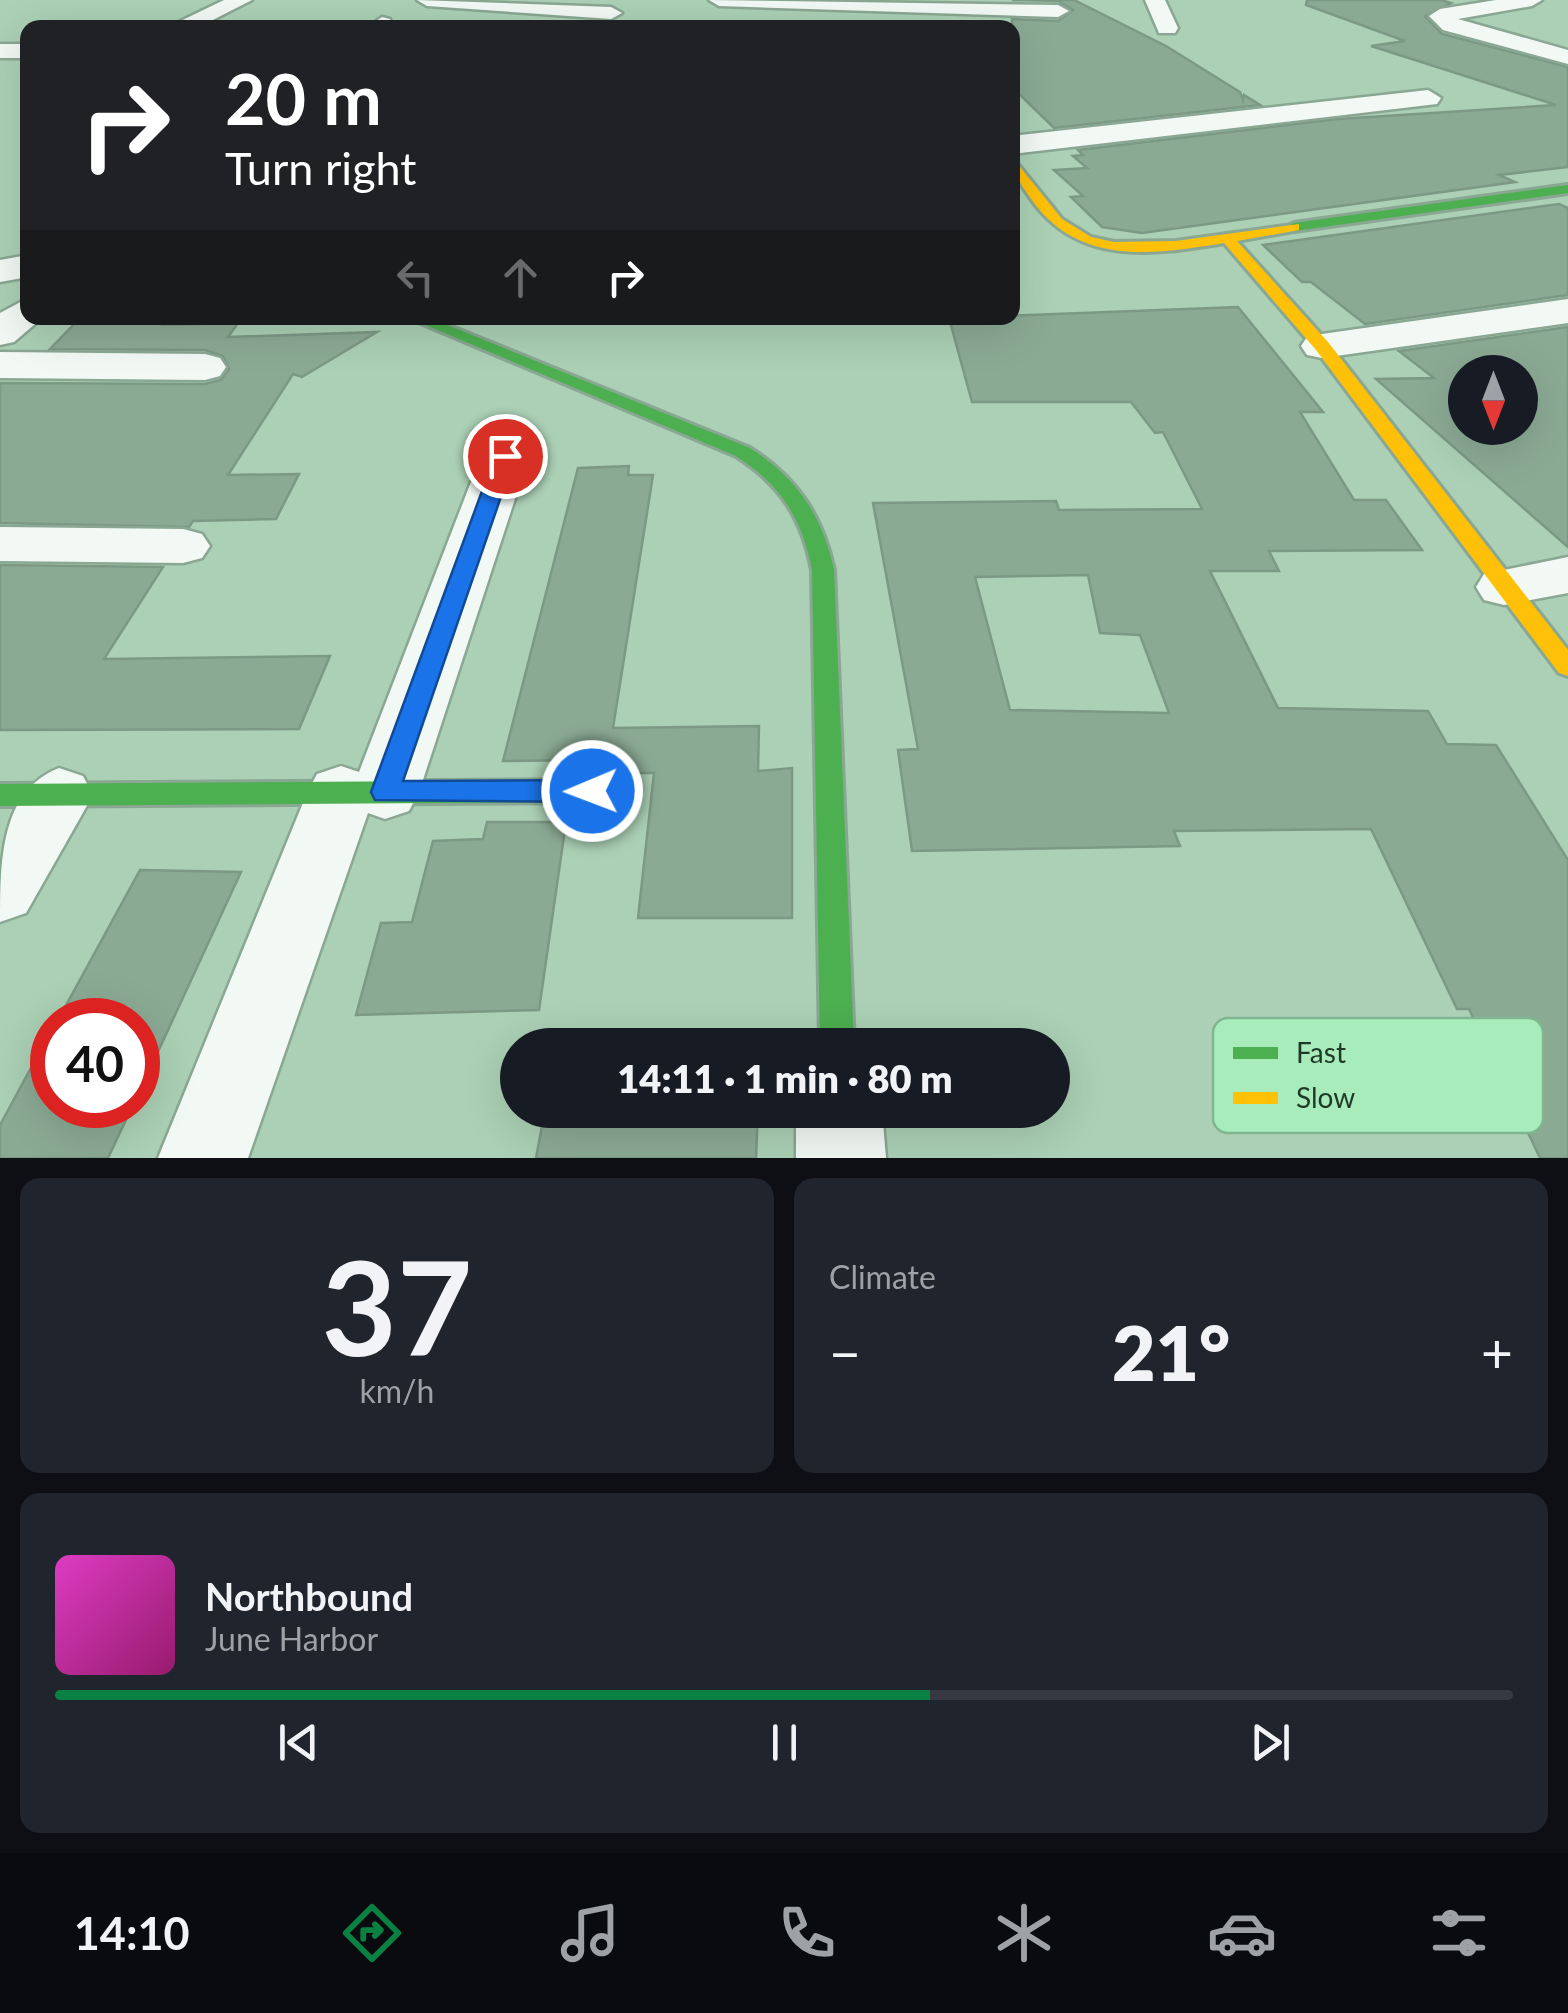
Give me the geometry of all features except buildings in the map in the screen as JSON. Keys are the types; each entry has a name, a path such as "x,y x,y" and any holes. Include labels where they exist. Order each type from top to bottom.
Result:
{"street":[{"path":"195,20 242,0"},
{"path":"427,0 611,14"},
{"path":"719,0 1058,11"},
{"path":"1155,0 1167,28"},
{"path":"1532,0 1440,16 1451,24 1568,57"},
{"path":"1020,144 1428,98"},
{"path":"1020,172 1068,235 1084,244 1142,248 1568,188"},
{"path":"1226,237 1322,346 1568,667"},
{"path":"1322,346 1568,311"},
{"path":"0,334 20,317"},
{"path":"434,325 743,452 775,470 810,512 822,570 836,1028"},
{"path":"0,365 205,367"},
{"path":"203,1158 505,456"},
{"path":"0,544 183,546"},
{"path":"1504,587 1568,575"},
{"path":"0,890 30,795 592,791"},
{"path":"840,1128 841,1158"}],"traffic: fast":[{"path":"1294,227 1568,189"},
{"path":"434,325 743,452 775,475 807,516 823,570 836,1028"},
{"path":"0,795 591,791"}],"traffic: slow":[{"path":"1020,172 1065,229 1087,240 1114,246 1176,246 1294,227"},
{"path":"1226,237 1322,346 1568,667"}],"route":[{"path":"505,456 385,792 592,791"}]}
